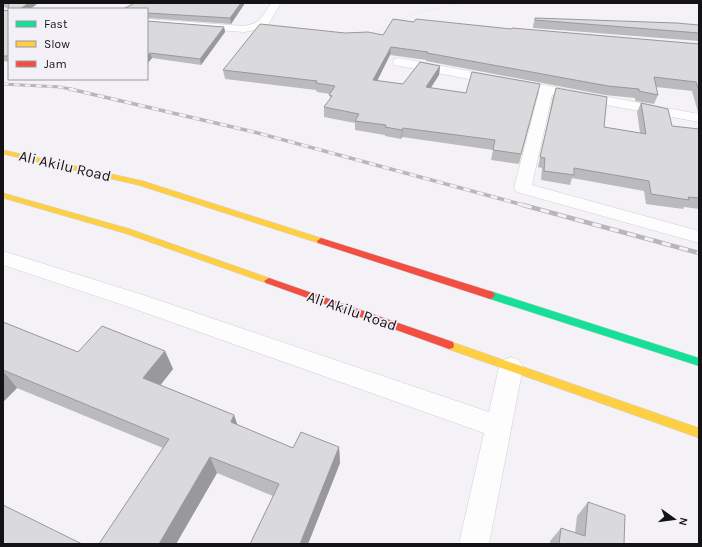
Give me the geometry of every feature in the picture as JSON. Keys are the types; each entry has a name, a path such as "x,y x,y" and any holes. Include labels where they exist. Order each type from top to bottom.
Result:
{"main road":[{"name":"Ali Akilu Road","path":"3,152 140,183 699,362"},
{"name":"Ali Akilu Road","path":"3,194 127,231 699,433"}],"street":[{"path":"256,27 264,23 276,3"},
{"path":"148,22 244,29 256,27 295,31"},
{"path":"399,62 699,118"},
{"path":"546,90 522,188 699,237"},
{"path":"3,258 136,301 499,427"},
{"path":"474,544 511,367"}],"path":[{"path":"365,36 414,14 461,3"}],"building":[{"path":"9,3 29,3 22,8 8,8"},
{"path":"135,3 241,3 230,18 148,13 148,8 125,8"},
{"path":"3,10 8,11 8,56 3,56"},
{"path":"535,18 699,25 699,33 535,20"},
{"path":"393,19 414,22 416,19 511,29 699,44 699,91 696,82 654,77 658,95 639,91 639,89 608,86 427,53 428,52 391,47 373,80 403,84 420,62 440,66 426,87 466,93 472,72 540,84 521,154 493,150 495,140 403,128 402,130 385,127 386,125 355,121 359,114 324,107 332,96 329,95 335,86 316,83 317,81 223,70 260,24 345,33 368,32 383,35"},
{"path":"148,21 224,27 200,59 150,53 148,55"},
{"path":"556,88 607,97 604,127 646,134 641,103 668,109 672,126 699,129 699,198 688,197 689,200 651,194 649,181 574,168 574,175 544,171 545,158 540,157"},
{"path":"3,322 78,352 102,326 165,351 143,378 234,415 231,422 293,448 301,432 339,447 300,544 250,544 279,484 210,457 159,544 99,544 169,439 3,370"},
{"path":"588,502 625,515 624,544 559,544 561,528 585,536"},
{"path":"3,505 82,544 3,544"}],"railway":[{"path":"3,84 60,87 70,89"},
{"path":"70,89 75,90"},
{"path":"70,89 254,132 527,206"},
{"path":"523,205 699,253"}],"traffic: fast":[{"path":"490,295 699,362"}],"traffic: slow":[{"path":"3,152 140,183 321,241"},
{"path":"3,195 127,231 269,281"},
{"path":"449,345 699,433"}],"traffic: jam":[{"path":"321,241 490,295"},
{"path":"269,281 449,345"}]}
